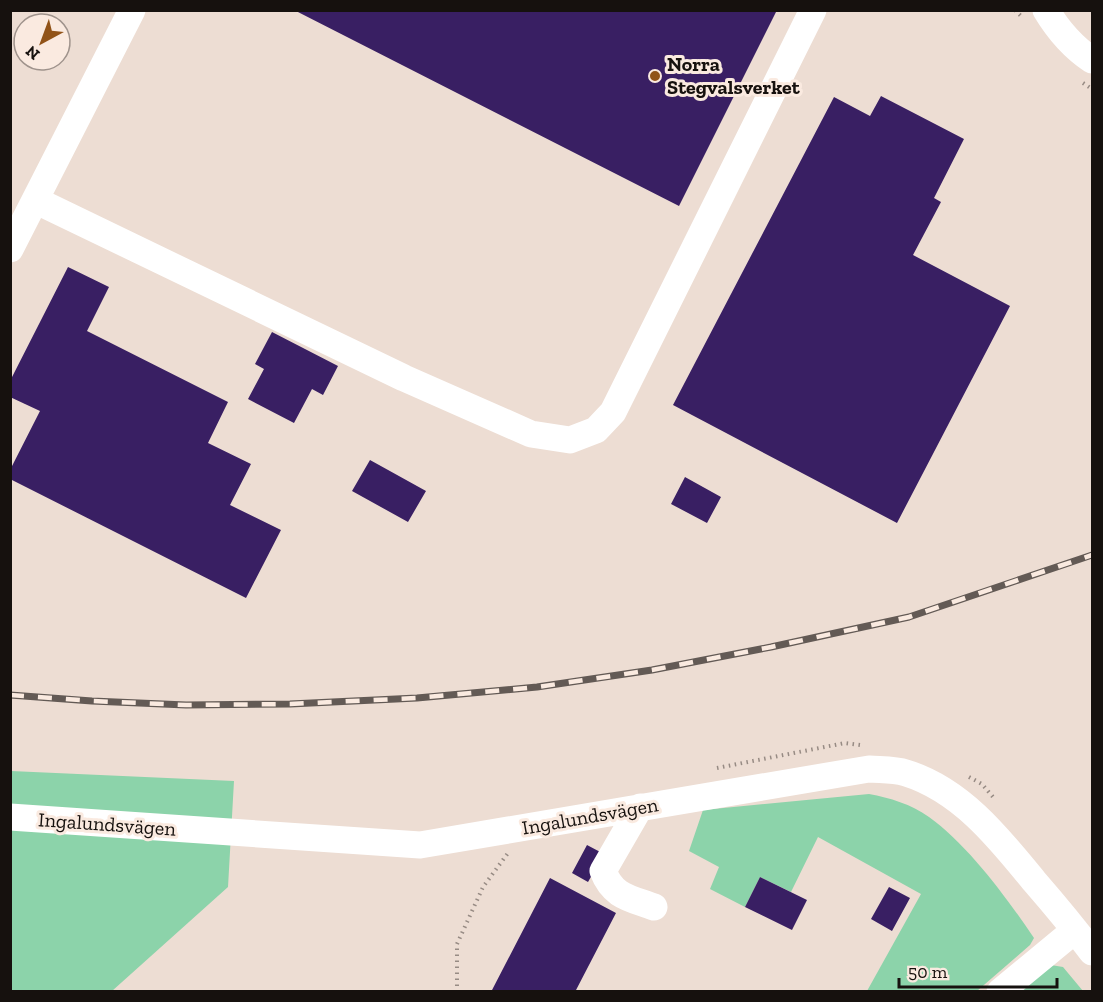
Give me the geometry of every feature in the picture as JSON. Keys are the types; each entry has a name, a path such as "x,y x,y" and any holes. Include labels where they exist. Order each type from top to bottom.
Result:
{"street":[{"path":"10,249 132,10"},
{"path":"35,200 404,378 488,416 531,434 570,440 596,430 613,412 813,10"},
{"path":"1046,10 1054,24 1092,60"},
{"name":"Ingalundsvägen","path":"10,818 420,845 869,769 903,772 921,778 940,789 959,801 977,817 1013,855 1092,952"},
{"path":"640,807 603,871 607,882 616,892 654,907"},
{"path":"1000,992 1075,930"}],"path":[{"path":"457,992 457,944 483,887 509,852 508,831"}],"green space":[{"path":"11,771 234,781 228,887 112,991 11,992"},
{"path":"869,794 908,805 922,812 944,829 986,873 1034,938 1030,945 977,991 867,991 921,894 818,837 791,892 760,877 745,907 710,889 719,867 689,851 703,810"},
{"path":"1051,965 1063,967 1083,991 1018,992"}],"building":[{"path":"294,10 777,10 679,206"},
{"path":"881,96 964,139 934,198 941,202 913,255 1010,306 897,523 673,405 834,97 870,116"},
{"path":"68,267 109,287 87,331 228,402 208,443 251,464 230,505 281,530 246,598 10,479 10,470 40,411 10,397 10,381"},
{"path":"272,332 338,366 323,395 312,389 294,423 248,399 264,369 255,364"},
{"path":"370,460 426,491 408,522 352,491"},
{"path":"685,477 721,497 707,523 671,504"},
{"path":"587,845 604,854 588,882 572,873"},
{"path":"760,877 807,900 792,930 745,907"},
{"path":"550,878 616,913 575,992 491,992"},
{"path":"889,887 910,898 892,931 871,919"}],"railway":[{"path":"10,695 186,705 290,704 417,698 537,687 652,670 909,617 1092,555"}],"place":[{"name":"Norra Stegvalsverket","path":"655,76"}]}
